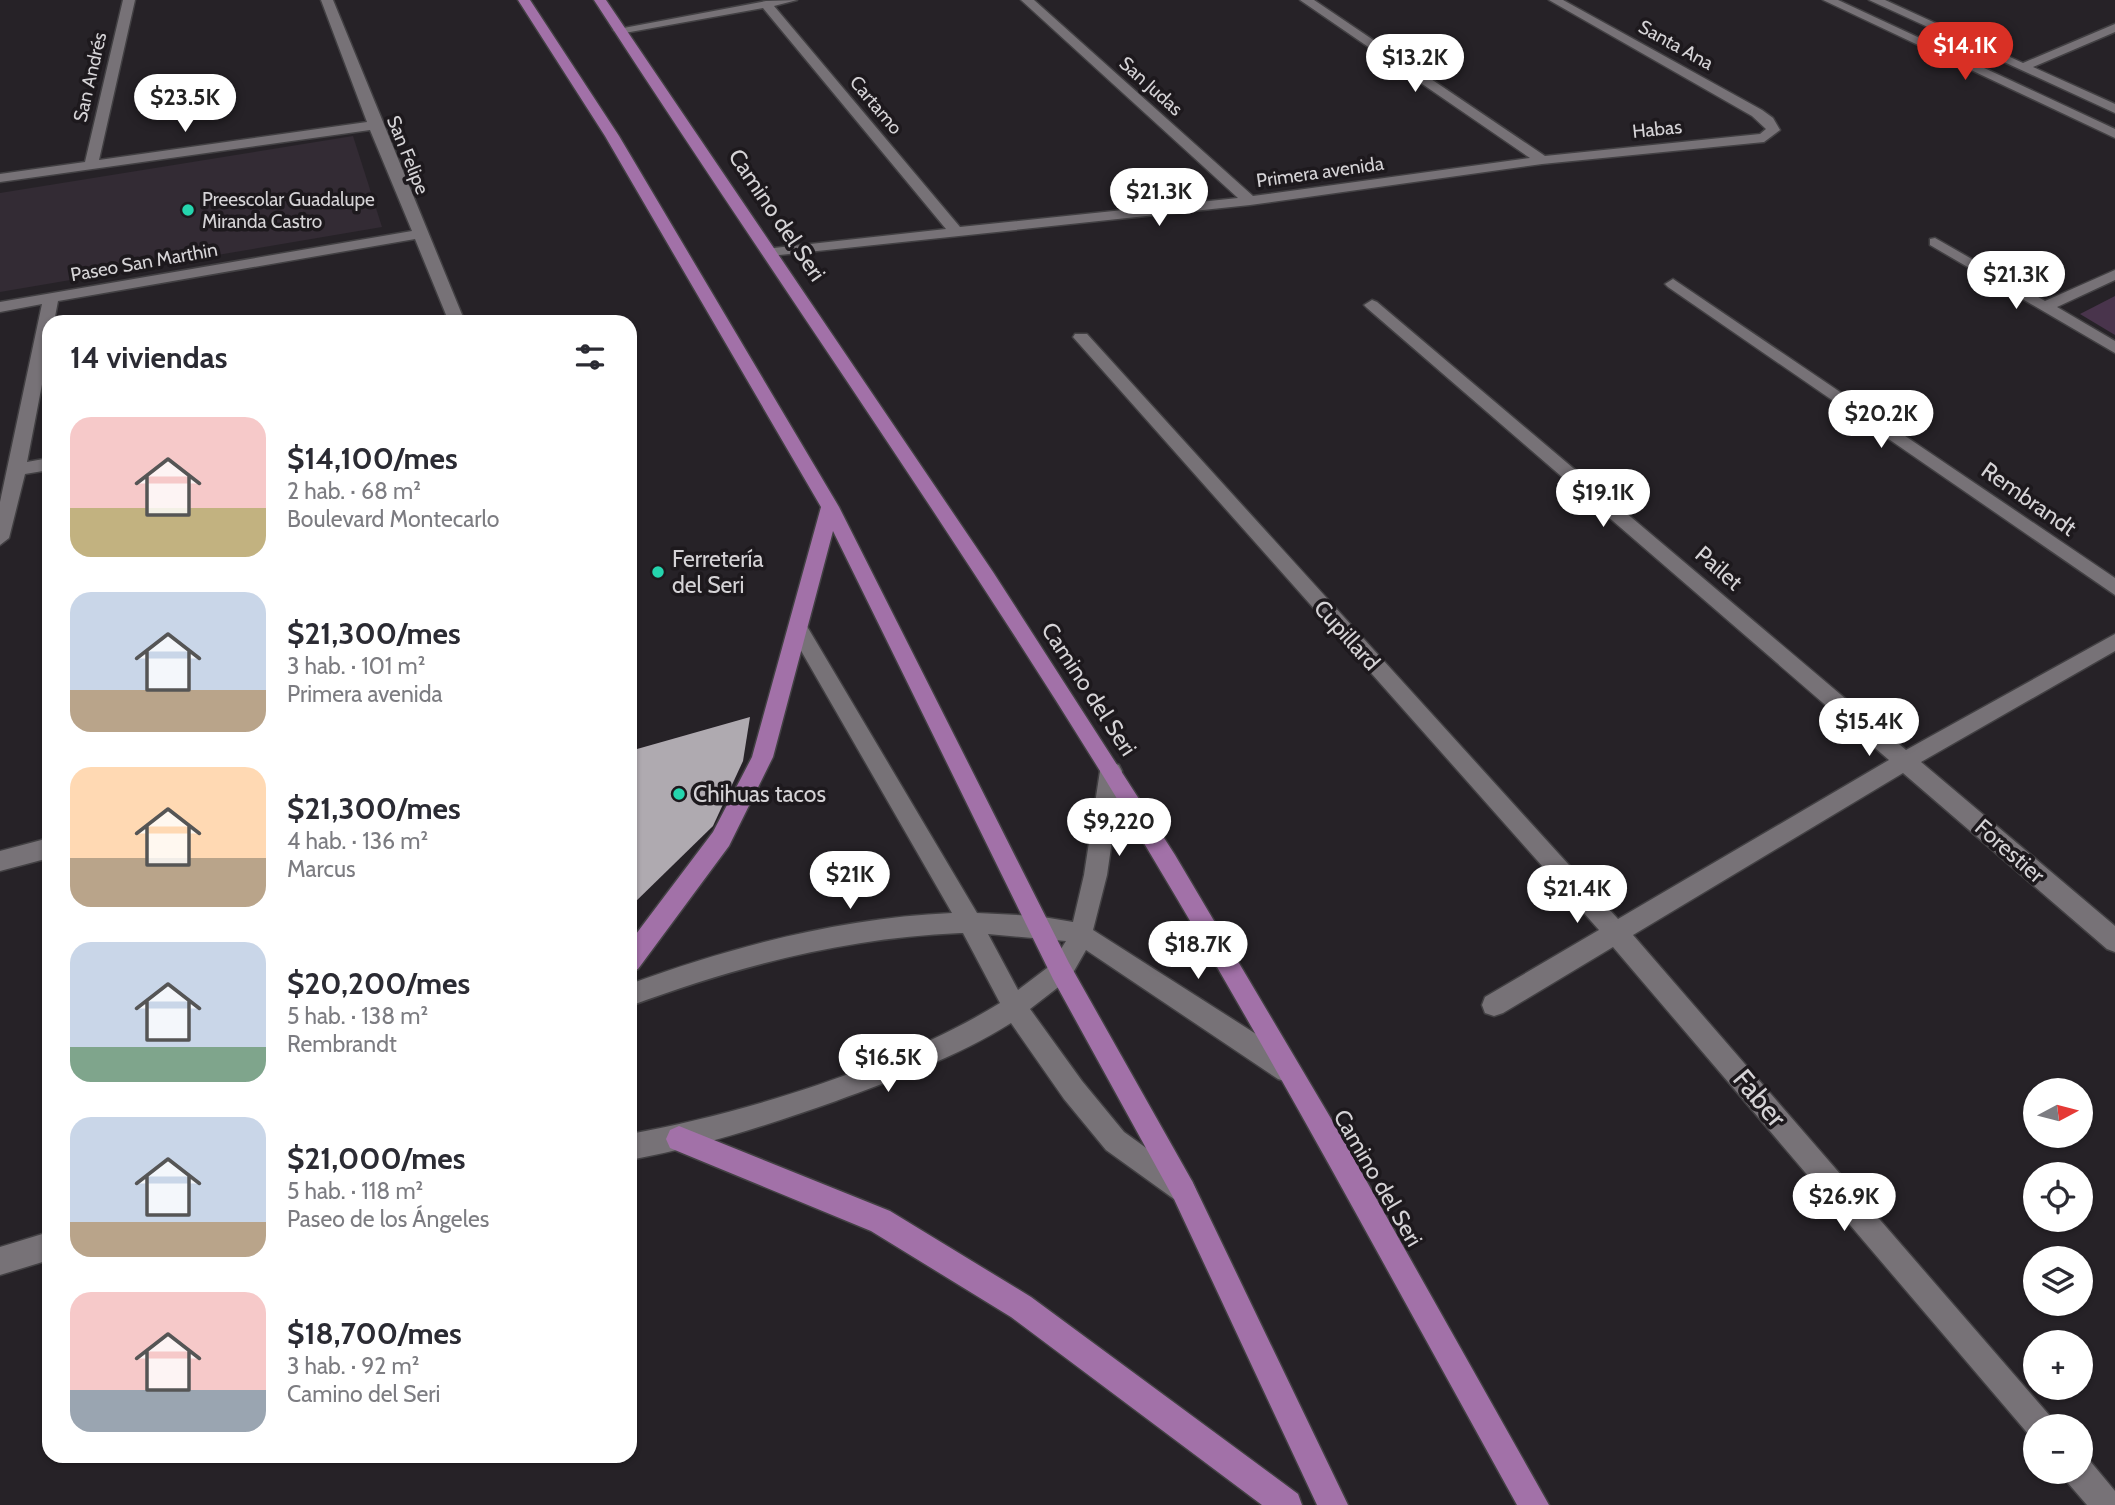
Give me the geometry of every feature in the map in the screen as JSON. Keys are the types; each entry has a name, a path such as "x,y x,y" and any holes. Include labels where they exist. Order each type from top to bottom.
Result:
{"main road":[{"path":"524,0 612,136 830,507 1061,971 1183,1190 1333,1505"},
{"name":"Camino del Seri","path":"600,0 770,252 1111,771 1188,896 1534,1505"},
{"path":"637,952 722,839 762,757 830,507"},
{"path":"679,1139 880,1221 1021,1307 1287,1505"}],"street":[{"name":"San Andrés","path":"91,164 132,0"},
{"name":"San Felipe","path":"327,0 375,125 454,315"},
{"path":"619,30 791,0"},
{"name":"San Judas","path":"1027,0 1250,201"},
{"path":"1306,0 1542,160"},
{"name":"Santa Ana","path":"1556,0 1758,113 1768,121 1773,130"},
{"path":"1829,0 2115,134"},
{"path":"1875,0 2029,65 2115,109"},
{"name":"Cartamo","path":"766,4 955,230"},
{"path":"2029,65 2115,28"},
{"path":"0,178 375,125"},
{"name":"Habas","path":"1542,160 1764,138 1773,130"},
{"name":"Primera avenida","path":"770,252 955,230 1250,201 1542,160"},
{"name":"Paseo San Marthin","path":"0,307 419,234"},
{"path":"1935,242 2115,348"},
{"path":"2044,307 2115,274"},
{"name":"Rembrandt","path":"1673,284 2115,588"},
{"path":"48,315 51,298"},
{"name":"Pailet","path":"1372,305 1905,761"},
{"name":"Cupillard","path":"1081,337 1614,931"},
{"path":"0,538 17,470 42,344"},
{"path":"17,470 42,465"},
{"path":"798,628 969,921 1015,1008 1073,1090 1115,1142 1183,1190"},
{"path":"1494,1005 1614,931 2115,642"},
{"name":"Forestier","path":"1905,761 2115,941"},
{"path":"637,1146 679,1139 880,1073 950,1043 1015,1008 1061,971 1080,935 1111,771"},
{"path":"0,861 42,850"},
{"path":"637,992 709,965 783,945 914,924 969,921 1038,926 1080,935 1195,1005 1287,1070"},
{"name":"Faber","path":"1614,931 2030,1414"},
{"path":"0,1261 42,1248"},
{"path":"2089,1484 2107,1505"}],"shaded area":[{"name":"Preescolar Guadalupe Miranda Castro","path":"353,136 382,227 0,292 0,193"},
{"path":"2115,296 2115,335 2080,314"}],"building":[{"name":"Chihuas tacos","path":"750,717 743,761 713,826 637,900 637,749"}],"place":[{"name":"Preescolar Guadalupe Miranda Castro","path":"188,210"},
{"name":"Ferretería del Seri","path":"658,572"},
{"name":"Chihuas tacos","path":"679,794"}]}
